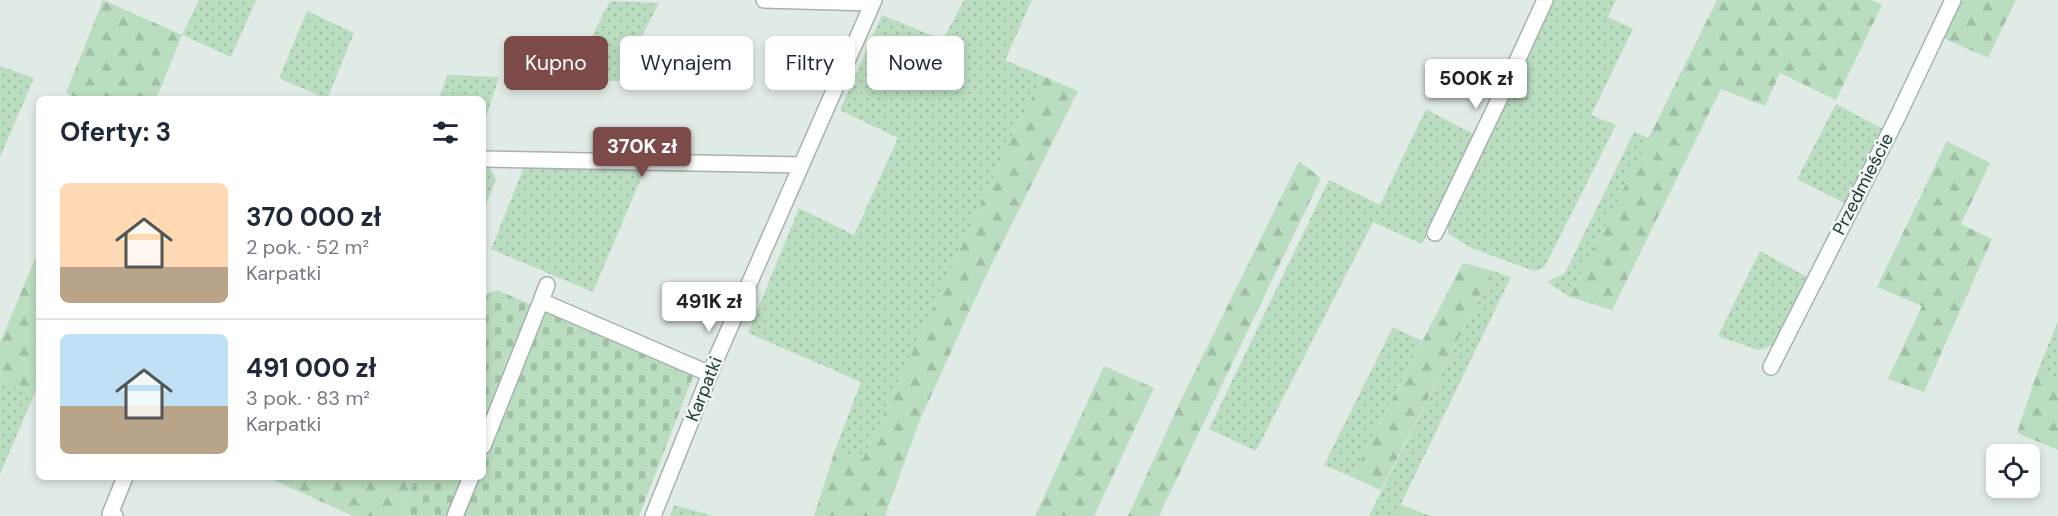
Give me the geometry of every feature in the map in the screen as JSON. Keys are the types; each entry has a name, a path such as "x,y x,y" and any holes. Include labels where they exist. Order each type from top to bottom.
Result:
{"street":[{"name":"Karpatki","path":"653,516 710,374 873,2 764,0"},
{"path":"1435,233 1545,0"},
{"name":"Przedmieście","path":"1771,367 1897,118 1953,0"},
{"path":"486,159 801,165"},
{"path":"486,438 547,285"},
{"path":"541,301 710,374"},
{"path":"111,515 124,480"},
{"path":"455,516 470,480"}],"green space":[{"path":"103,0 182,35 157,96 72,96 66,93"},
{"path":"199,0 256,0 231,57 182,35"},
{"path":"964,0 1032,0 1005,60 1043,76 1013,134 863,459 835,450 861,382 748,333 799,208 854,235 898,138 840,110 849,90 855,90 855,76 867,49 867,90 964,90 964,36 945,36"},
{"path":"1549,0 1616,0 1608,17 1633,29 1591,115 1616,125 1544,268 1534,271 1469,247 1449,234 1446,222"},
{"path":"1717,0 1871,0 1882,5 1836,100 1780,73 1765,106 1721,89 1612,310 1570,297"},
{"path":"1957,0 2016,0 1988,58 1941,37"},
{"path":"610,1 659,3 642,36 620,36 619,81 608,81 608,36 592,36"},
{"path":"307,11 354,33 328,96 320,96 279,78"},
{"path":"882,15 933,36 873,36"},
{"path":"0,66 34,78 0,157"},
{"path":"447,75 499,77 486,117 486,96 440,96"},
{"path":"1043,76 1078,91 980,288 919,422 885,516 814,516 835,450 863,459 1013,134"},
{"path":"1836,104 1885,130 1848,205 1797,179"},
{"path":"1426,109 1477,136 1422,244 1373,222 1256,451 1209,429 1329,180 1380,205"},
{"path":"1634,132 1649,138 1570,297 1547,282 1565,273"},
{"path":"1947,141 1990,163 1961,224 1992,239 1924,392 1888,379 1922,306 1877,287"},
{"path":"1299,161 1321,178 1159,516 1128,516 1180,402"},
{"path":"486,166 496,179 486,204"},
{"path":"524,167 645,169 593,292 491,249"},
{"path":"1760,251 1811,279 1775,345 1758,350 1718,336"},
{"path":"36,256 36,390 34,395 0,380 0,343"},
{"path":"1463,263 1493,271 1381,490 1352,477"},
{"path":"1493,271 1511,277 1395,516 1369,516"},
{"path":"497,290 694,374 639,516 400,516 415,480 486,480 486,298 488,293"},
{"path":"2058,321 2058,380 2037,373"},
{"path":"1393,327 1422,341 1352,477 1324,465"},
{"path":"1104,366 1154,388 1094,516 1035,516"},
{"path":"2037,373 2058,380 2058,450 2017,433"},
{"path":"0,380 34,395 0,474"},
{"path":"274,480 415,480 400,516 353,516"},
{"path":"1400,504 1430,516 1395,516"},
{"path":"674,505 714,516 670,516"}]}
